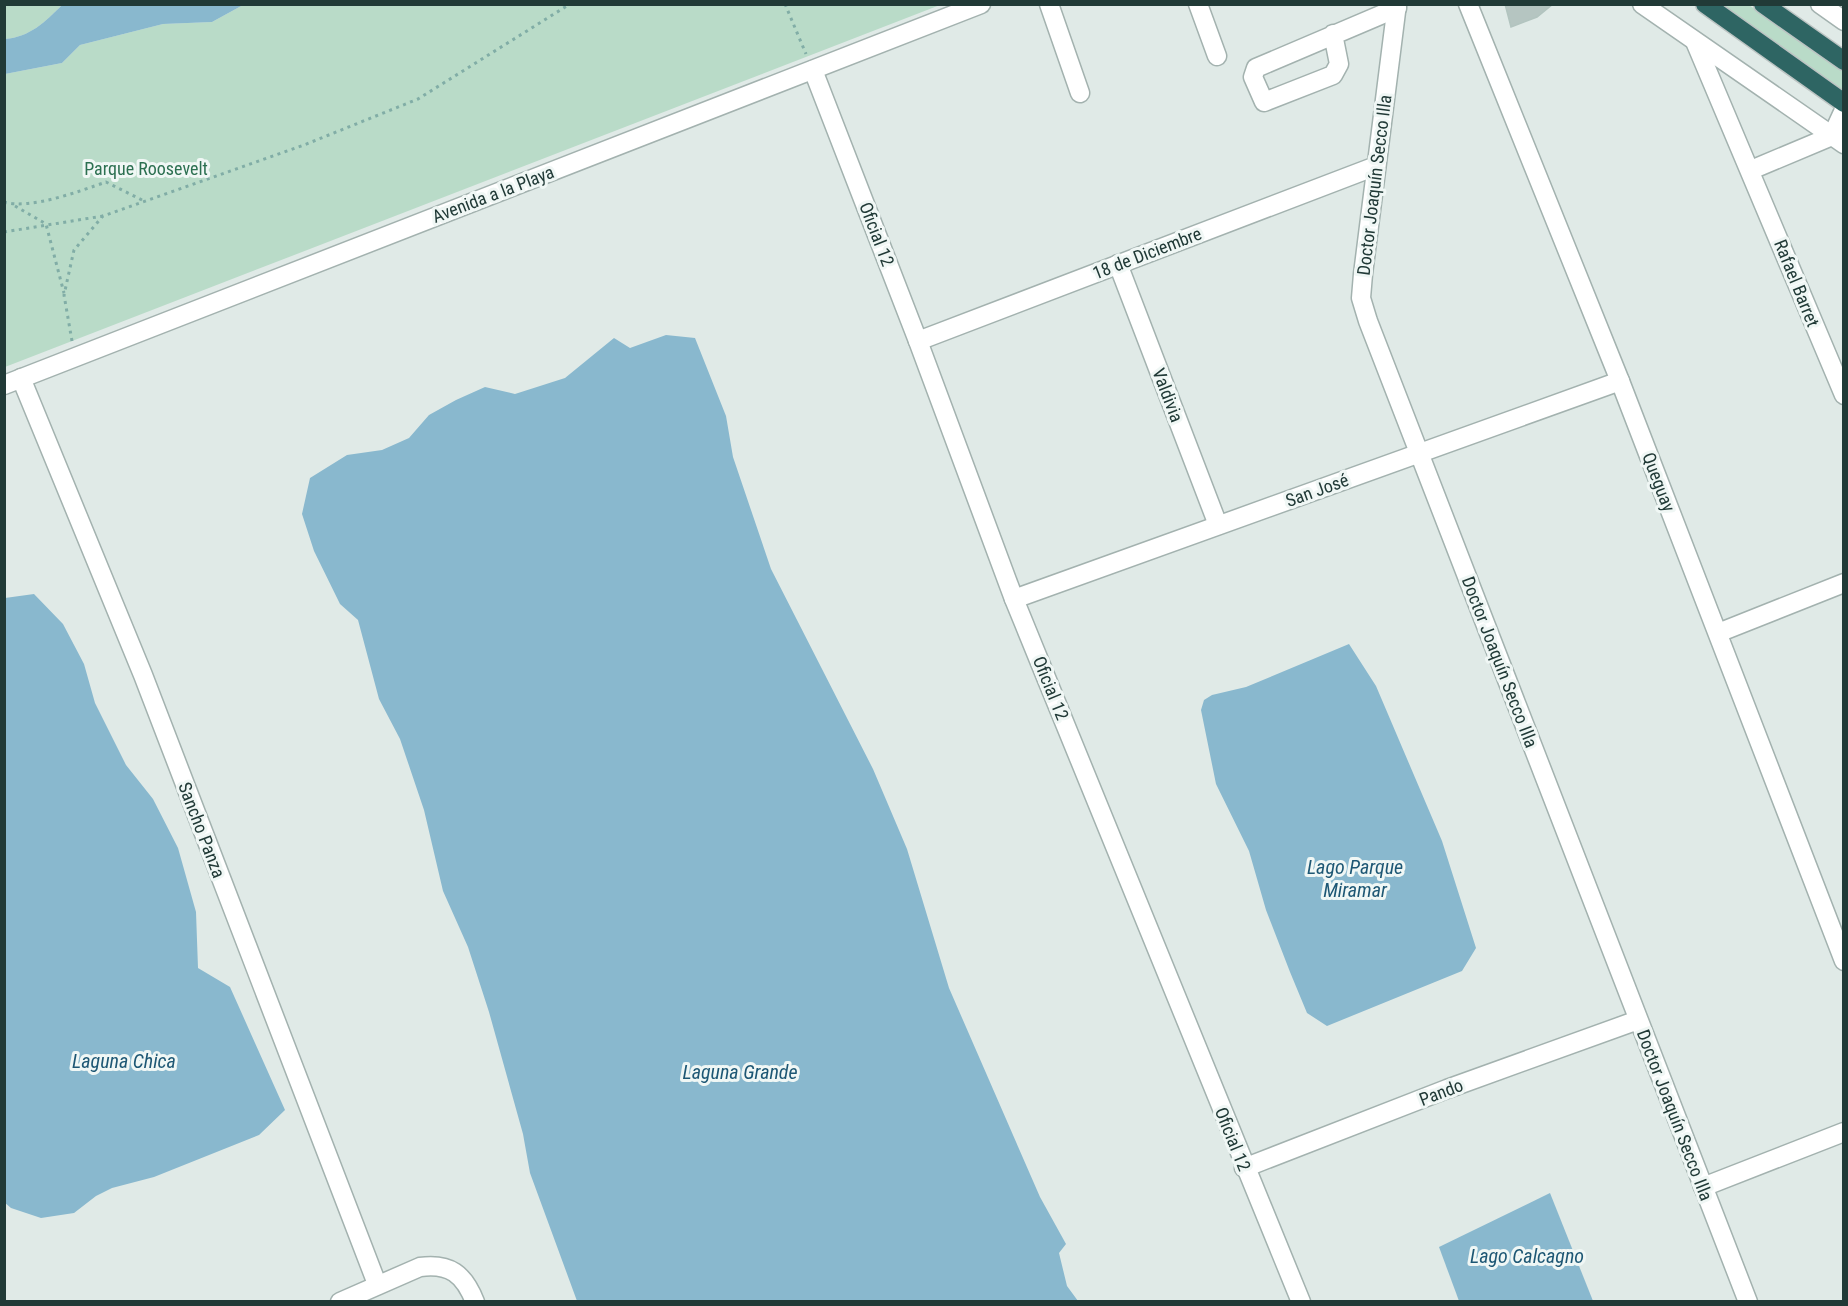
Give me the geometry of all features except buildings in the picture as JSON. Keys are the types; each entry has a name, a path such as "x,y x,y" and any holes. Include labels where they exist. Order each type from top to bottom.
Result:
{"highway":[{"path":"1705,4 1844,103"},
{"path":"1763,4 1844,61"}],"street":[{"name":"Avenida a la Playa","path":"13,382 981,4"},
{"path":"1049,4 1080,93"},
{"path":"1198,4 1217,56"},
{"name":"Queguay","path":"1468,4 1620,381 1844,961"},
{"path":"1642,4 1696,44 1838,140"},
{"path":"1820,4 1844,21"},
{"path":"1333,34 1339,64 1334,75 1264,102 1253,76 1256,68 1333,34 1397,6"},
{"name":"Doctor Joaquín Secco Illa","path":"1397,6 1361,298 1419,454 1748,1302"},
{"name":"Rafael Barret","path":"1696,44 1844,395"},
{"name":"Oficial 12","path":"813,70 918,341 1014,599 1244,1168 1301,1302"},
{"path":"1838,140 1844,110"},
{"path":"1751,170 1838,140"},
{"name":"18 de Diciembre","path":"918,341 1376,166"},
{"name":"Valdivia","path":"1118,264 1218,525"},
{"name":"San José","path":"1014,599 1620,381"},
{"name":"Sancho Panza","path":"13,382 143,675 377,1284"},
{"path":"1718,633 1844,582"},
{"name":"Pando","path":"1244,1168 1447,1089 1638,1020"},
{"path":"1703,1187 1844,1131"},
{"path":"340,1302 420,1266 443,1265 459,1274 468,1285 475,1302"}],"path":[{"path":"4,232 103,216 304,145 418,99 570,4"},
{"path":"784,4 813,70"},
{"path":"4,204 14,205 66,195 106,182 144,201"},
{"path":"14,205 46,224 64,295 75,357"},
{"path":"64,295 74,250 103,216"}],"green space":[{"path":"5,5 62,5 30,32 5,39"},
{"name":"Parque Roosevelt","path":"243,5 940,5 5,367 5,74 62,63 80,45 163,24 212,22"},
{"path":"1718,5 1749,5 1843,71 1843,92"}],"water":[{"path":"62,5 243,5 212,22 163,24 80,45 62,63 5,74 5,39 30,32"},
{"name":"Laguna Grande","path":"666,335 695,338 726,416 733,457 771,569 873,769 907,849 949,988 1040,1197 1066,1244 1059,1253 1067,1286 1078,1301 577,1301 530,1173 523,1134 489,1012 468,947 443,891 424,810 400,739 379,699 358,620 340,604 314,551 302,514 310,478 347,455 382,450 409,438 429,415 456,400 485,387 515,394 565,378 614,338 630,348"},
{"name":"Laguna Chica","path":"34,594 63,624 84,664 95,703 126,765 153,799 178,848 196,912 198,968 230,987 285,1110 259,1135 154,1177 112,1188 96,1196 74,1213 41,1218 11,1208 4,1202 5,598"},
{"name":"Lago Parque Miramar","path":"1349,644 1376,686 1442,841 1476,948 1462,971 1327,1026 1307,1013 1290,972 1266,910 1249,851 1216,784 1201,710 1204,700 1212,695 1246,687"},
{"name":"Lago Calcagno","path":"1550,1193 1593,1301 1459,1301 1439,1247"}]}
